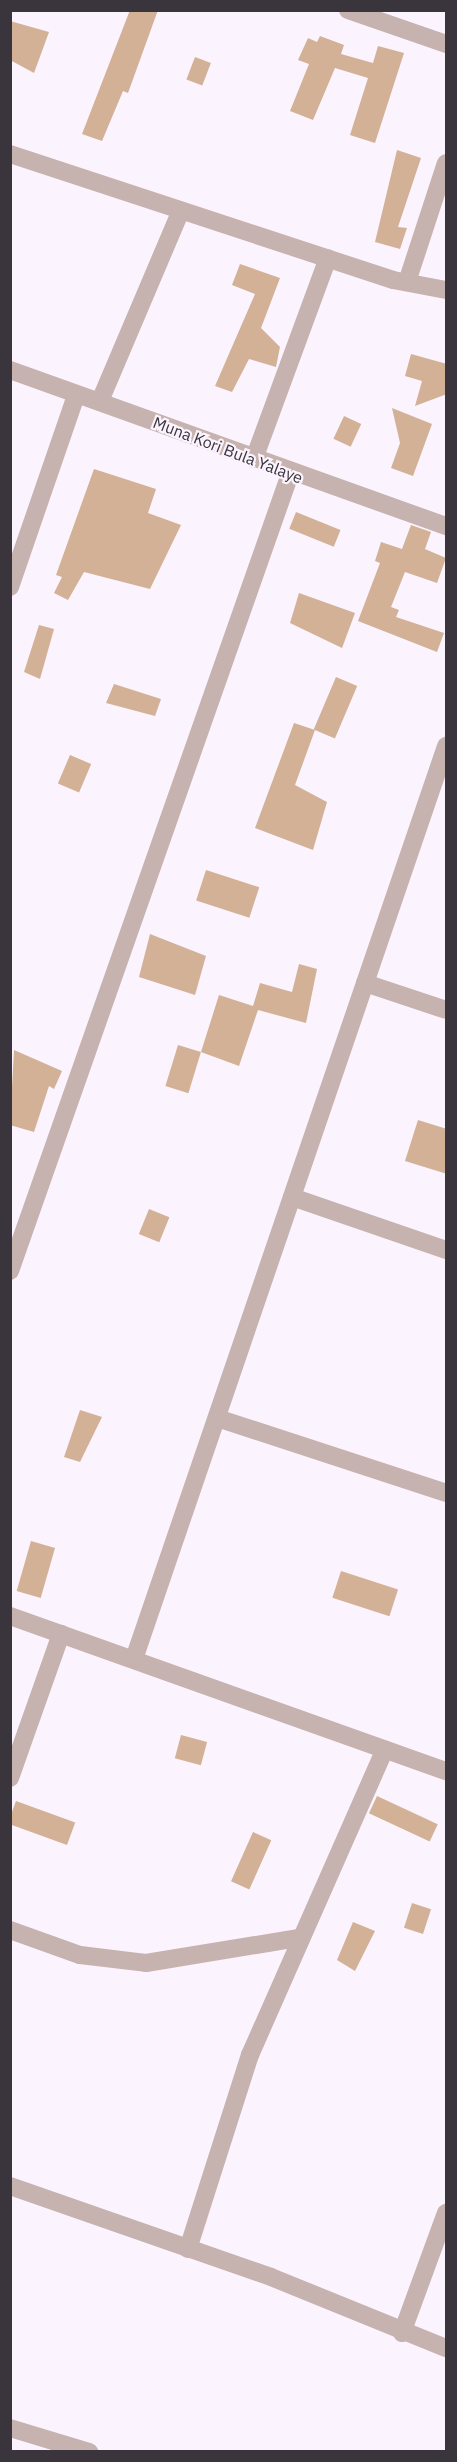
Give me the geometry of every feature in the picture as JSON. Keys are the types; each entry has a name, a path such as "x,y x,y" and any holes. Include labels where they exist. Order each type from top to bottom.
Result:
{"street":[{"path":"348,10 447,44"},
{"path":"10,154 328,258 407,282 447,290"},
{"path":"407,282 447,163"},
{"path":"100,401 181,210"},
{"path":"254,459 328,258"},
{"name":"Muna Kori Bula Yalaye","path":"10,370 76,395 100,401 290,474 447,526"},
{"path":"10,587 76,395"},
{"path":"10,1271 290,474"},
{"path":"134,1659 447,746"},
{"path":"365,983 447,1010"},
{"path":"292,1197 447,1250"},
{"path":"217,1418 447,1493"},
{"path":"10,1616 447,1771"},
{"path":"10,1778 61,1634"},
{"path":"188,2249 250,2055 299,1938 318,1910 385,1749"},
{"path":"10,1930 80,1955 146,1964 299,1938"},
{"path":"10,2186 188,2249 402,2333 447,2348"},
{"path":"402,2333 447,2213"},
{"path":"10,2428 89,2451"}],"building":[{"path":"130,10 158,10 128,93 123,91 102,141 82,134"},
{"path":"10,21 49,32 34,73 10,60"},
{"path":"320,36 344,45 341,54 373,63 378,46 404,53 375,143 350,135 368,78 335,68 313,120 290,111 309,64 298,60 308,38 317,42"},
{"path":"195,57 211,63 202,85 186,79"},
{"path":"397,150 421,158 398,227 407,228 400,249 375,242"},
{"path":"240,264 280,278 261,328 280,347 276,367 249,359 232,392 215,386 255,294 232,285"},
{"path":"411,354 447,364 447,394 415,406 422,381 405,376"},
{"path":"392,408 432,424 413,476 391,468 400,443"},
{"path":"344,416 361,424 351,447 333,439"},
{"path":"94,469 156,489 148,513 181,525 150,589 84,572 68,600 54,593 62,577 56,575"},
{"path":"296,512 341,530 334,547 289,529"},
{"path":"411,525 431,532 425,549 446,558 437,583 405,572 391,607 399,610 396,617 444,633 437,652 358,621 380,563 375,561 381,542 402,549"},
{"path":"299,593 355,613 342,648 290,623"},
{"path":"39,625 54,629 40,679 24,672"},
{"path":"336,677 357,686 335,738 314,729"},
{"path":"114,684 161,699 155,716 106,703"},
{"path":"294,723 315,730 295,785 327,802 313,850 255,828"},
{"path":"70,755 91,764 79,793 58,784"},
{"path":"206,870 259,887 249,918 196,900"},
{"path":"150,934 206,956 195,995 139,977"},
{"path":"299,964 317,969 306,1023 258,1010 239,1066 201,1052 219,995 253,1006 260,983 292,992"},
{"path":"178,1045 201,1052 188,1093 165,1086"},
{"path":"14,1050 62,1071 54,1089 49,1086 34,1132 10,1125"},
{"path":"418,1120 447,1129 447,1174 405,1161"},
{"path":"149,1209 169,1217 159,1242 139,1234"},
{"path":"80,1410 102,1417 80,1462 64,1457"},
{"path":"31,1541 55,1548 41,1598 17,1591"},
{"path":"341,1571 398,1590 389,1616 332,1598"},
{"path":"181,1735 207,1742 201,1765 175,1758"},
{"path":"377,1796 438,1824 430,1842 369,1813"},
{"path":"16,1801 75,1823 67,1845 10,1824"},
{"path":"253,1832 271,1840 249,1889 231,1881"},
{"path":"412,1903 431,1909 423,1934 404,1928"},
{"path":"353,1922 375,1931 355,1971 337,1960"}]}
